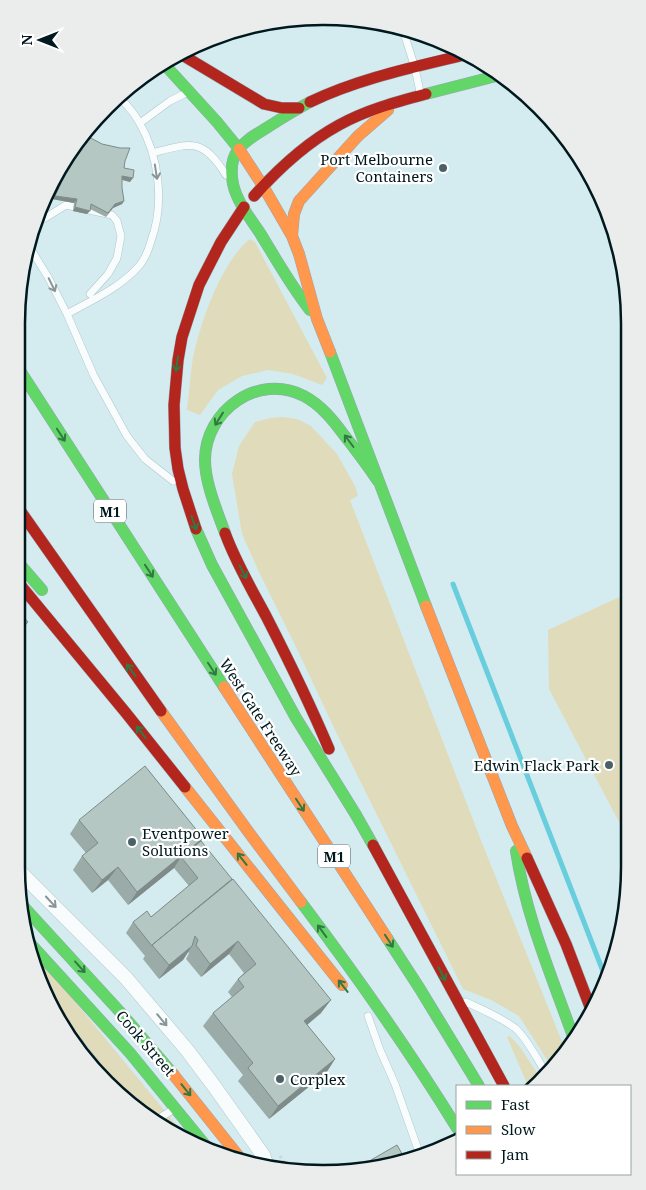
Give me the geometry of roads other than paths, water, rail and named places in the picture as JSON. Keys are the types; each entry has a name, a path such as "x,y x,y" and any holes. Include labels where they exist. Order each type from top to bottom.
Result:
{"main road":[{"path":"316,319 298,295 235,190 232,178 234,158 239,149 251,138 299,108 330,93 457,57"},
{"path":"187,58 264,104 282,108 299,108"},
{"path":"168,68 239,149 292,236 316,319 378,481 514,831 536,877 589,1002"},
{"path":"492,77 396,102 363,114 322,135 283,166 263,186 244,207 221,242 199,285 180,345 174,405 175,448 183,489 196,529 212,565 296,718 356,815 503,1085"},
{"path":"292,236 292,218 298,201 358,136 396,102"},
{"name":"M1","path":"25,376 35,394"},
{"name":"West Gate Freeway","path":"25,378 420,988 477,1085"},
{"path":"356,815 316,717 232,553 210,486 205,458 209,441 219,417 230,404 258,390 279,389 298,393 310,398 320,406 348,439 378,481"},
{"path":"25,518 102,629 232,809 393,1027 456,1126"},
{"path":"25,570 49,598"},
{"path":"25,592 126,713 346,991"},
{"path":"161,730 232,809"},
{"path":"514,831 516,857 527,906 572,1032"},
{"name":"Cook Street","path":"29,913 121,1012 235,1152"},
{"name":"Cook Street","path":"37,951 130,1053 200,1138"},
{"path":"358,1007 368,1016 393,1027"}],"street":[{"name":"Cook Street","path":"26,877 126,978 187,1050 264,1159"},
{"path":"42,927 76,928"}],"lane":[{"path":"405,37 421,95"},
{"path":"140,123 170,101 190,92"},
{"path":"67,314 108,292 124,280 140,264 148,250 154,233 158,218 156,168 140,123 132,110 124,102"},
{"path":"152,153 180,145 192,144 202,148 219,164 235,190"},
{"path":"45,218 66,205 112,215 117,221 121,236 117,258 108,274 90,294"},
{"path":"33,253 67,314 91,369 127,436 145,459 183,489"},
{"path":"455,997 516,1028 543,1068"},
{"path":"368,1016 418,1149"},
{"path":"161,1117 176,1107"}],"waterway":[{"path":"453,584 602,970"}],"place":[{"name":"Port Melbourne Containers","path":"443,168"},
{"name":"Edwin Flack Park","path":"609,765"},
{"name":"Eventpower Solutions","path":"132,842"},
{"name":"Corplex","path":"280,1079"}]}
